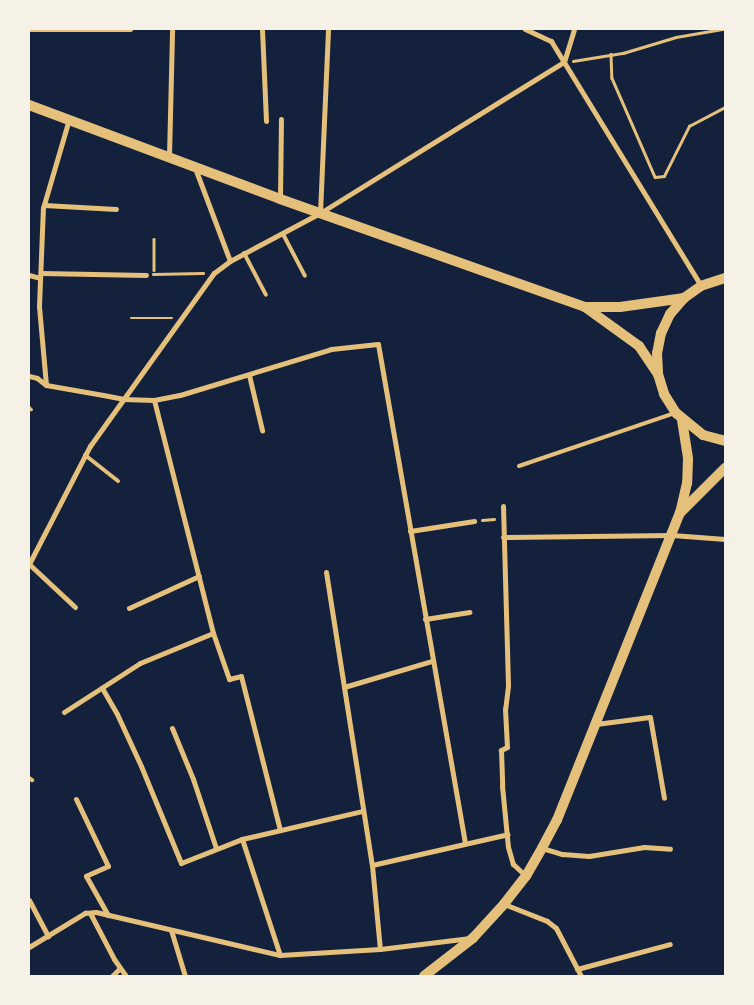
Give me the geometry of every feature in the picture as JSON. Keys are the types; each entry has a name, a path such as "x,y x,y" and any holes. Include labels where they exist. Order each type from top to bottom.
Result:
{"main road":[{"path":"29,105 69,118 280,199 585,307 639,346 658,374"},
{"path":"723,276 701,286 684,298 670,314 661,333 657,353 658,374 664,394 679,416 703,435 725,442"},
{"path":"585,307 620,307 684,298"},
{"path":"424,976 472,938 504,904 526,876 557,820 680,513 687,483 688,459 679,416"},
{"path":"680,513 725,468"}],"street":[{"path":"29,30 130,29"},
{"path":"169,156 172,29"},
{"path":"262,29 266,121"},
{"path":"320,213 328,29"},
{"path":"525,29 551,41 701,286"},
{"path":"75,607 29,564 56,516 85,455 214,273 244,253 320,213 564,62 574,29"},
{"path":"46,384 39,306 44,205 69,118"},
{"path":"280,199 281,119"},
{"path":"194,167 230,261"},
{"path":"44,205 116,209"},
{"path":"29,275 146,274"},
{"path":"29,376 37,378 46,384 123,399 154,400 180,395 331,349 378,344 465,843"},
{"path":"249,375 262,430"},
{"path":"154,400 213,633 229,679 241,676 280,830"},
{"path":"503,506 508,686 506,709 507,747 501,750 501,764 508,847 513,864 526,876"},
{"path":"410,531 474,521"},
{"path":"503,537 672,535 725,538"},
{"path":"326,572 362,811 372,865 380,949"},
{"path":"129,608 198,576"},
{"path":"425,619 469,612"},
{"path":"64,712 140,663 213,633"},
{"path":"344,686 432,661"},
{"path":"102,688 117,714 141,766 180,863 242,839 362,811"},
{"path":"596,724 650,716 664,798"},
{"path":"172,728 193,779 216,848"},
{"path":"76,799 108,866 86,876 108,915"},
{"path":"372,865 508,834"},
{"path":"242,839 280,955"},
{"path":"542,848 562,854 589,856 644,847 670,848"},
{"path":"29,900 48,936"},
{"path":"504,904 547,921 556,928 581,976"},
{"path":"90,913 99,933 126,976"},
{"path":"29,948 90,913 108,915 280,955 380,949 472,938"},
{"path":"171,930 185,976"},
{"path":"577,969 670,944"},
{"path":"112,976 120,968"}],"lane":[{"path":"283,234 305,276"},
{"path":"244,253 266,294"},
{"path":"519,466 679,416"},
{"path":"85,455 118,481"}],"path":[{"path":"564,62 611,54 676,37 723,29"},
{"path":"611,54 612,78 656,177 664,176 689,126 725,107"},
{"path":"154,239 154,274"},
{"path":"146,274 214,273"},
{"path":"131,318 181,318"},
{"path":"474,521 503,519"}]}
